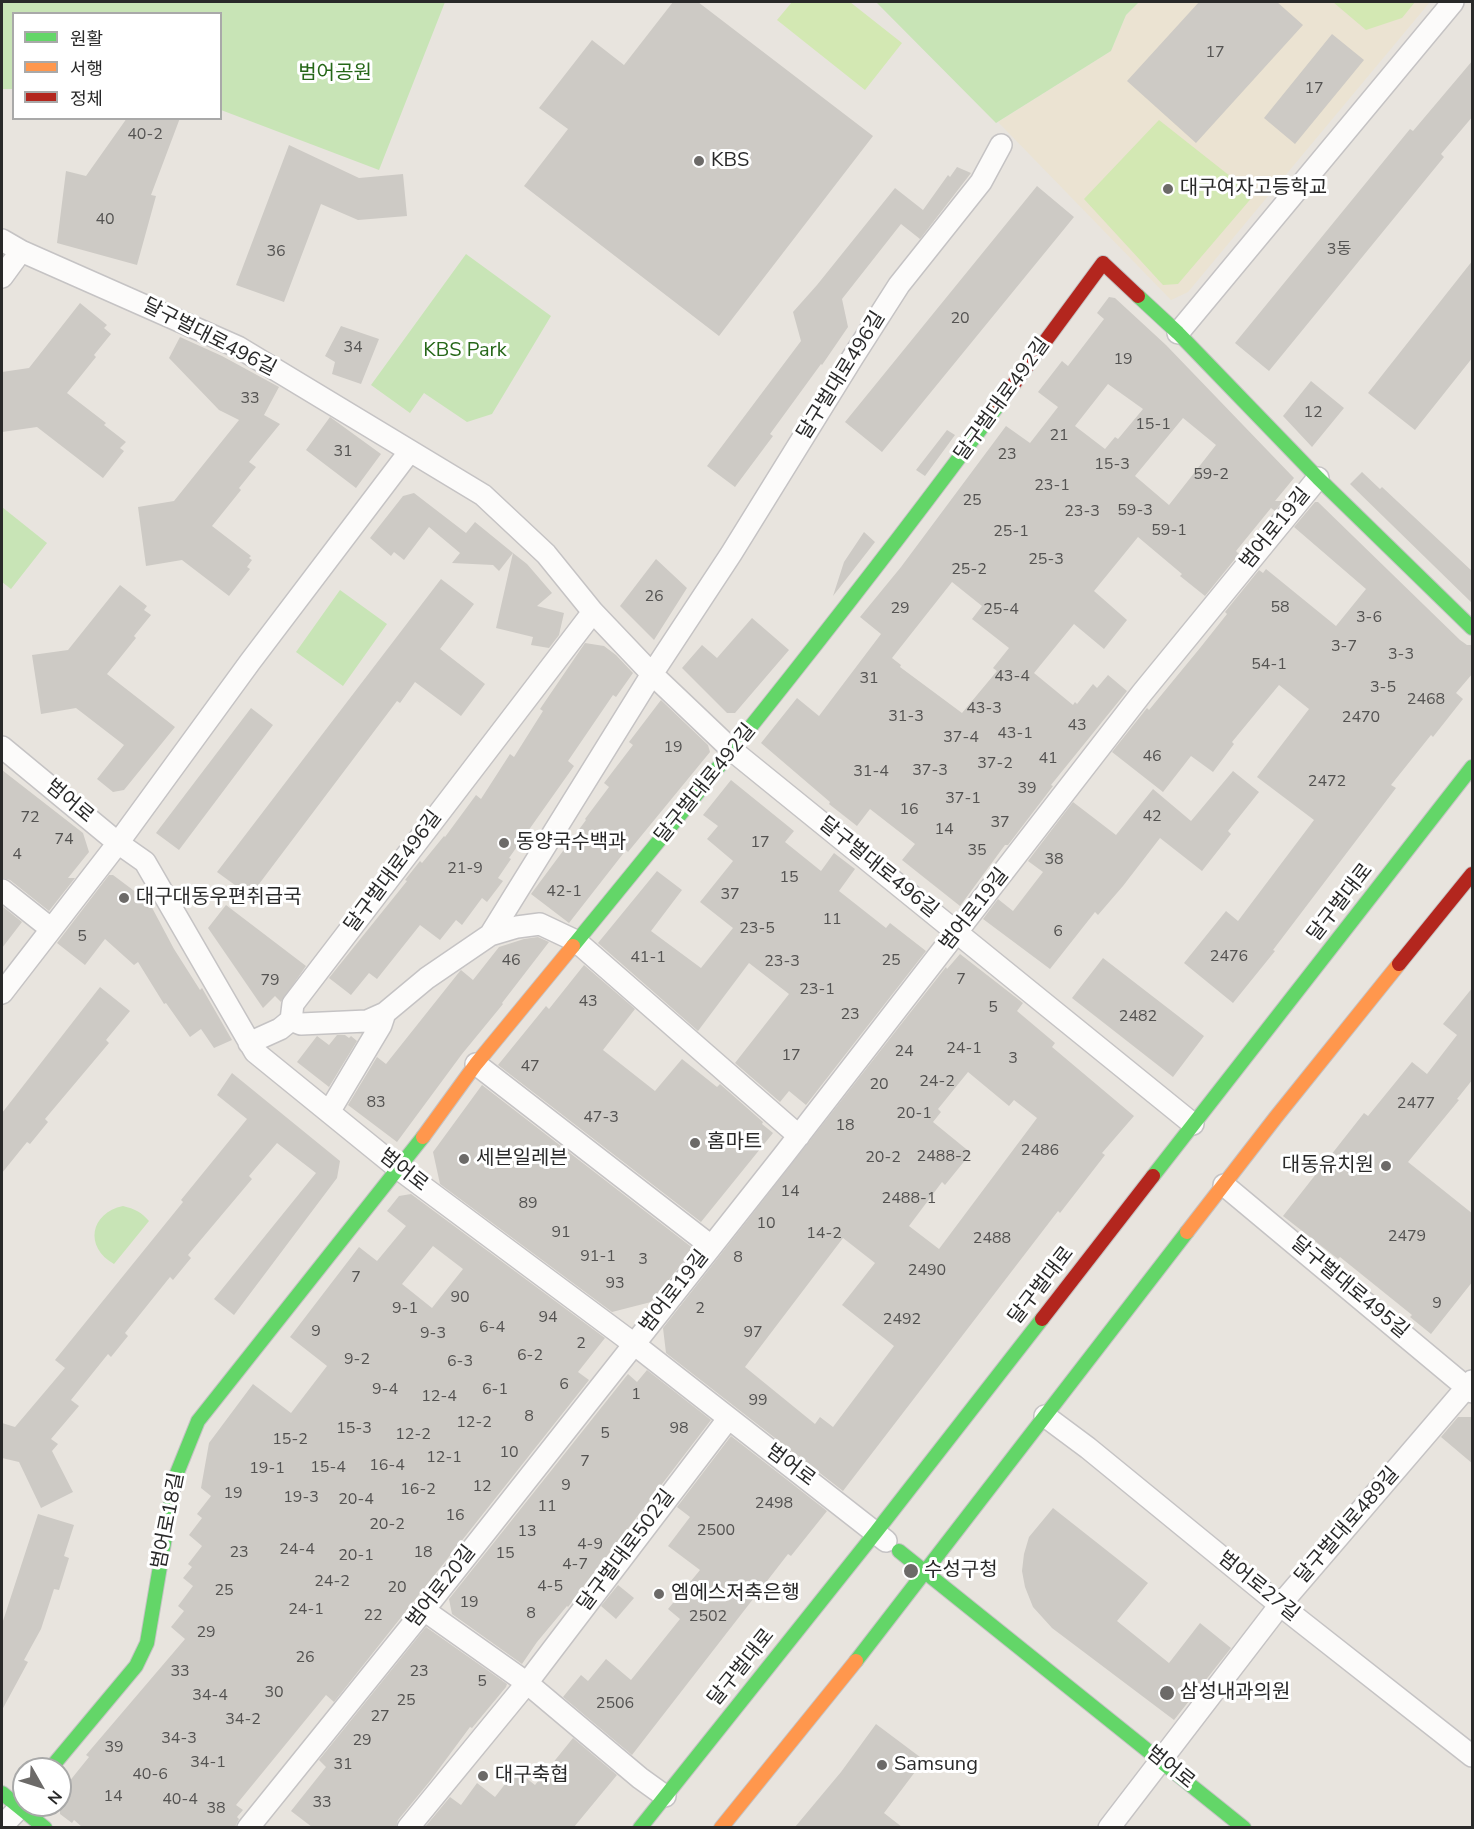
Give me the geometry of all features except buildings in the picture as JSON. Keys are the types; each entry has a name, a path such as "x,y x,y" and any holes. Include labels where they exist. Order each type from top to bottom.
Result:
{"main road":[{"name":"달구벌대로492길","path":"399,1169 476,1064 733,751 914,520 1103,263 1178,333 1318,478 1473,628"},
{"name":"달구벌대로","path":"640,1827 876,1532 1473,766"},
{"path":"721,1827 818,1710 1224,1185 1473,874"},
{"name":"범어로18길","path":"60,1757 136,1666 147,1643 175,1478 198,1421 399,1169"},
{"name":"범어로","path":"899,1551 1244,1827"}],"street":[{"path":"1178,333 1453,2"},
{"name":"달구벌대로496길","path":"490,935 652,674 732,554 899,285 981,182 1001,145"},
{"name":"달구벌대로496길","path":"2,240 21,251 238,347 483,495 546,554 593,612 652,674 733,751 1193,1124"},
{"path":"2,277 21,251"},
{"path":"2,993 118,843 250,662 410,451"},
{"name":"범어로19길","path":"634,1344 799,1136 1142,693 1318,478"},
{"name":"달구벌대로496길","path":"576,941 540,924 517,927 490,935 427,978 385,1013 367,1021 301,1024 291,1020 293,1004 593,612"},
{"name":"범어로","path":"2,747 118,843 145,862 255,1052 399,1169 634,1344 899,1551"},
{"path":"2,891 50,928"},
{"path":"576,941 799,1136"},
{"path":"329,1112 381,1025 385,1013"},
{"path":"249,1043 280,1029 291,1020"},
{"path":"476,1064 711,1246"},
{"name":"달구벌대로495길","path":"1224,1185 1471,1386"},
{"name":"범어로20길","path":"248,1827 424,1610 634,1344"},
{"name":"달구벌대로489길","path":"1109,1827 1280,1605 1471,1386"},
{"name":"범어로27길","path":"1045,1416 1088,1448 1280,1605 1473,1756"},
{"name":"달구벌대로502길","path":"408,1827 527,1683 728,1419"},
{"path":"424,1610 527,1683 640,1778 665,1796"}],"shaded area":[{"name":"대구여자고등학교","path":"1139,2 1430,2 1188,292 1171,300 998,122 1111,51 1126,15"}],"green space":[{"name":"범어공원","path":"2,2 445,2 379,170 222,110 222,12 12,12 12,89 2,89"},
{"path":"792,2 850,2 902,43 865,90 777,20"},
{"path":"876,2 1139,2 1126,15 1111,51 996,123"},
{"path":"1333,2 1415,2 1402,18 1366,30"},
{"path":"1159,120 1254,195 1178,284 1163,285 1084,199"},
{"name":"KBS Park","path":"466,254 551,316 492,414 467,422 424,393 410,413 371,385"},
{"path":"2,507 47,543 11,589 2,582"},
{"path":"340,590 387,624 343,686 296,652"},
{"path":"123,1206 138,1211 149,1221 114,1264 98,1249 95,1231 103,1216"}],"traffic: fast":[{"path":"1138,296 1178,333 1318,478 1472,628"},
{"path":"573,946 790,678 999,404"},
{"path":"1153,1176 1472,767"},
{"path":"60,1757 136,1666 147,1643 175,1478 198,1421 423,1137"},
{"path":"856,1661 1187,1232"},
{"path":"640,1828 1042,1319"},
{"path":"899,1551 1244,1828"},
{"path":"2,1793 45,1828"}],"traffic: slow":[{"path":"423,1137 476,1064 573,946"},
{"path":"1187,1232 1399,964"},
{"path":"721,1828 856,1661"}],"traffic: jam":[{"path":"999,404 1103,263 1138,296"},
{"path":"1399,964 1472,874"},
{"path":"1042,1319 1153,1176"}],"place":[{"name":"KBS","path":"699,161"},
{"name":"대구여자고등학교","path":"1168,189"},
{"name":"동양국수백과","path":"504,843"},
{"name":"대구대동우편취급국","path":"124,898"},
{"name":"홈마트","path":"695,1143"},
{"name":"세븐일레븐","path":"464,1159"},
{"name":"대동유치원","path":"1386,1166"},
{"name":"수성구청","path":"911,1571"},
{"name":"엠에스저축은행","path":"659,1594"},
{"name":"삼성내과의원","path":"1167,1693"},
{"name":"Samsung","path":"882,1765"},
{"name":"대구축협","path":"483,1776"}]}
